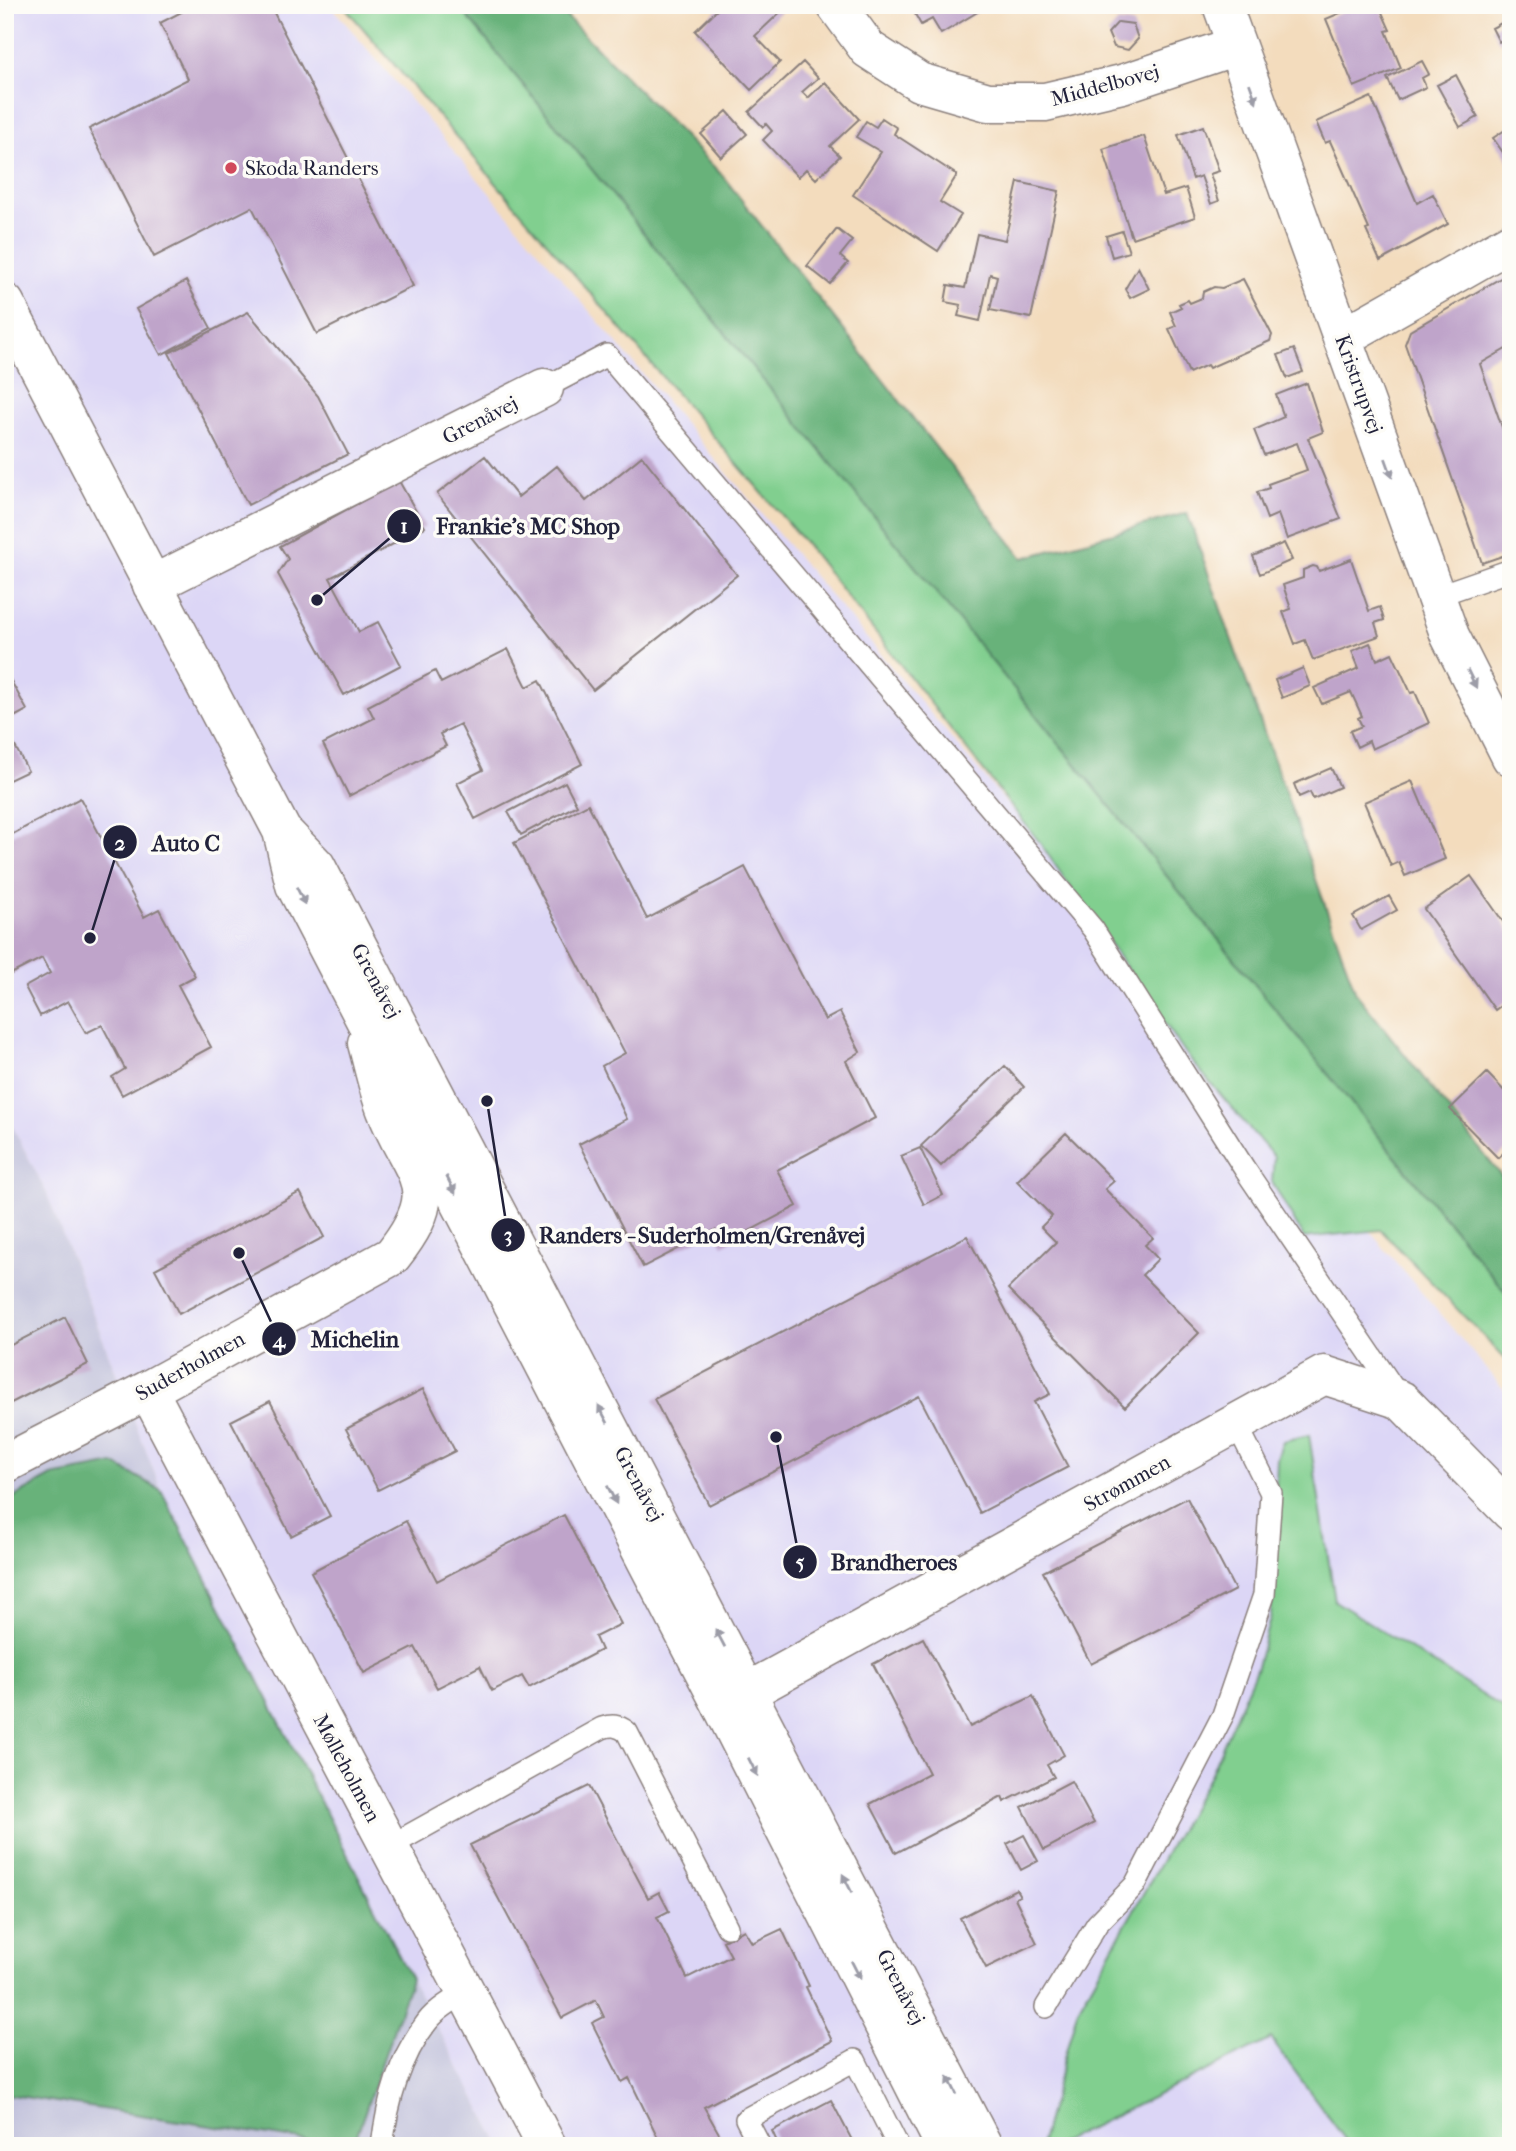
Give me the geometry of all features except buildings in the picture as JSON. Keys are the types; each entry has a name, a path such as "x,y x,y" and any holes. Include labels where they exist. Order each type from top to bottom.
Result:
{"street":[{"name":"Middelbovej","path":"836,5 868,48 919,82 988,102 1045,102 1122,84 1237,46"},
{"name":"Kristrupvej","path":"1222,5 1450,636 1511,757"},
{"path":"1342,338 1511,242"},
{"name":"Grenåvej","path":"5,303 282,831 295,885 356,1004 735,1699 983,2146"},
{"name":"Grenåvej","path":"152,585 544,388"},
{"name":"Grenåvej","path":"282,831 316,866 735,1699 945,2146"},
{"name":"Suderholmen","path":"5,1464 148,1390 392,1256 418,1216 422,1198 421,1179 386,1110 356,1004"},
{"name":"Strømmen","path":"735,1699 1324,1375 1401,1400 1511,1512"},
{"name":"Mølleholmen","path":"148,1390 547,2146"}],"lane":[{"path":"544,388 607,355 706,471 1093,929 1244,1168 1401,1400"},
{"path":"1436,596 1511,570"},
{"path":"1046,2007 1097,1924 1135,1885 1223,1715 1264,1595 1271,1493 1236,1423"},
{"path":"388,1847 602,1728 619,1726 627,1732 727,1927"},
{"path":"382,2146 387,2108 411,2046 428,2020 467,1992"},
{"path":"760,2146 746,2119 855,2060 898,2146"}],"shaded area":[{"path":"5,5 330,5 1511,1398 1511,2146 501,2146 411,1979 161,1490 46,1192 5,1112"},
{"path":"5,1112 46,1192 161,1490 411,1979 501,2146 5,2146"}],"green space":[{"path":"343,5 458,5 1511,1299 1511,1365 1381,1230 1304,1238 1272,1182 1274,1157 1189,1058 1037,839 805,543"},
{"path":"458,5 555,5 721,174 1023,558 1187,513 1356,993 1511,1188 1511,1299"},
{"path":"1309,1435 1335,1601 1511,1713 1511,2146 1350,2146 1271,2039 1054,2146 1040,2146 1077,2011 1211,1773 1257,1667 1271,1615 1277,1459 1283,1441"},
{"path":"114,1464 161,1490 411,1979 353,2146 5,2094 5,1502 52,1476"}],"place":[{"name":"Skoda Randers","path":"231,168"},
{"name":"Frankie's MC Shop","path":"317,600"},
{"name":"Auto C","path":"90,938"},
{"name":"Randers - Suderholmen/Grenåvej","path":"487,1101"},
{"name":"Michelin","path":"239,1253"},
{"name":"Brandheroes","path":"776,1437"}]}
